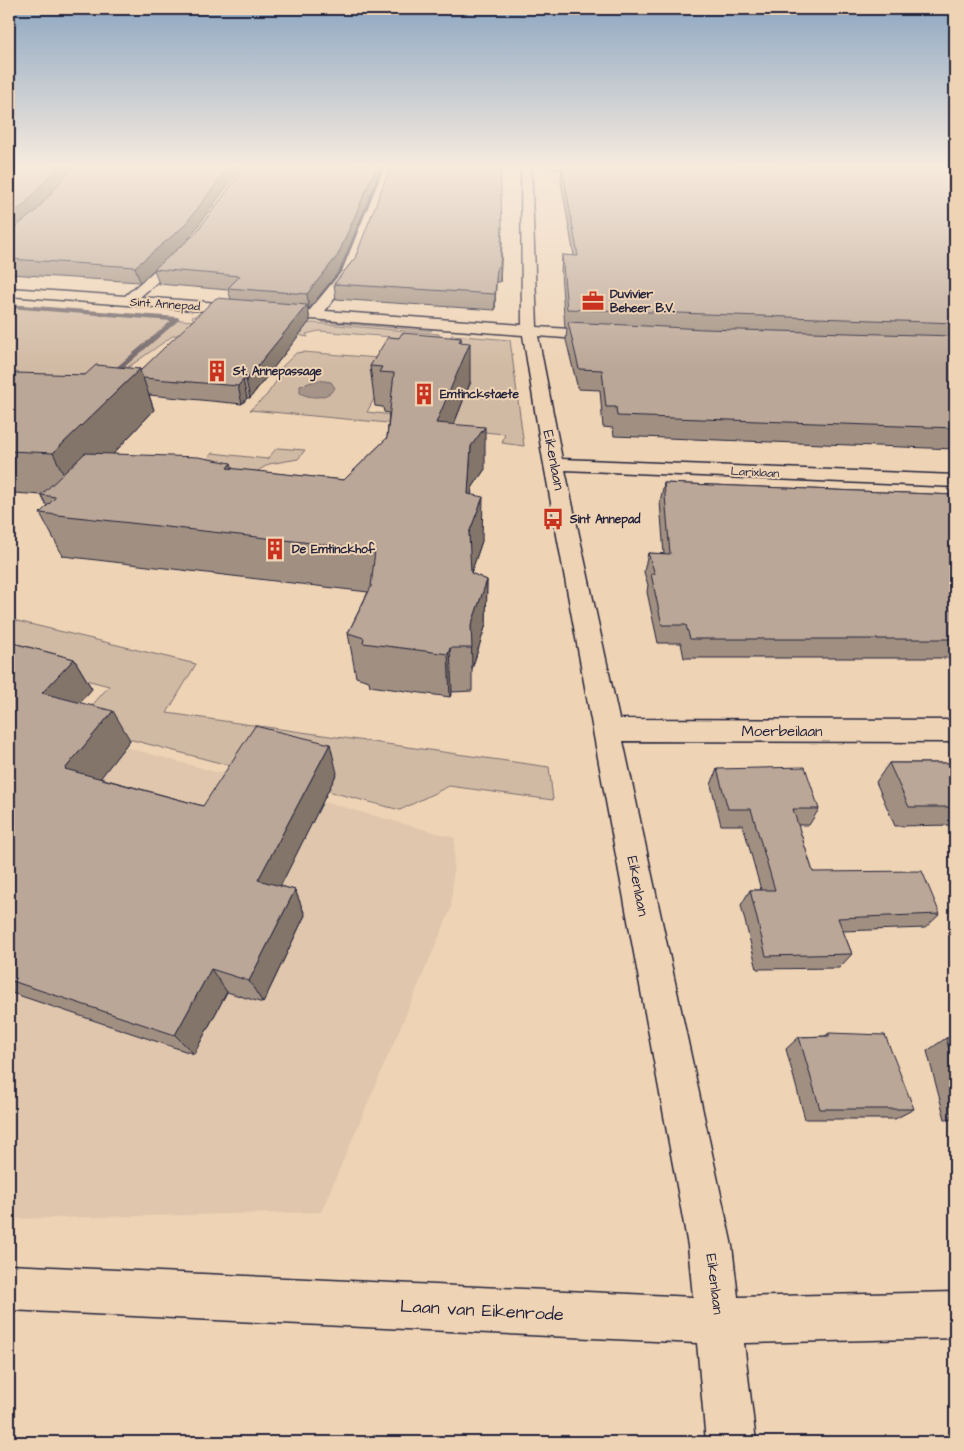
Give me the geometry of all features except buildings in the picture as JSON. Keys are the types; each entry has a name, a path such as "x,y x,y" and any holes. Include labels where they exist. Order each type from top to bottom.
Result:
{"street":[{"path":"314,316 348,272 363,233"},
{"name":"Eikenlaan","path":"528,233 530,332 554,464 609,730 647,935 710,1246 731,1442"},
{"path":"128,302 192,245"},
{"name":"Sint Annepad","path":"9,292 615,337"},
{"name":"Larixlaan","path":"554,464 955,481"},
{"name":"Moerbeilaan","path":"609,730 955,731"},
{"name":"Laan van Eikenrode","path":"10,1290 719,1321 955,1315"}],"shaded area":[{"path":"9,306 194,321 192,317 199,314 295,322 200,338 174,335 35,433 9,440"},
{"path":"324,319 433,328 431,331 322,322"},
{"path":"307,324 439,334 439,337 403,338 319,331 306,334 308,337 297,335"},
{"path":"452,335 510,340 524,446 502,443 505,434 250,410 266,396 285,369 281,368 296,353 303,352 403,360 389,371 367,412 436,420 464,391 467,391 471,383 446,342"},
{"path":"318,380 331,382 335,388 332,392 319,397 300,393 300,386"},
{"path":"277,448 305,450 298,459 269,464 253,474 199,470 212,453 267,459"},
{"path":"9,619 196,664 167,713 549,767 553,800 449,786 400,810 75,725 109,686 9,660"},
{"path":"63,730 455,838 451,909 321,1212 9,1219 9,793"}],"waterway":[{"path":"9,306 177,319 109,378"}],"place":[{"name":"Duvivier Beheer B.V.","path":"593,301"},
{"name":"St. Annepassage","path":"217,371"},
{"name":"Emtinckstaete","path":"424,394"},
{"name":"Sint Annepad","path":"553,519"},
{"name":"De Emtinckhof","path":"275,549"}]}
